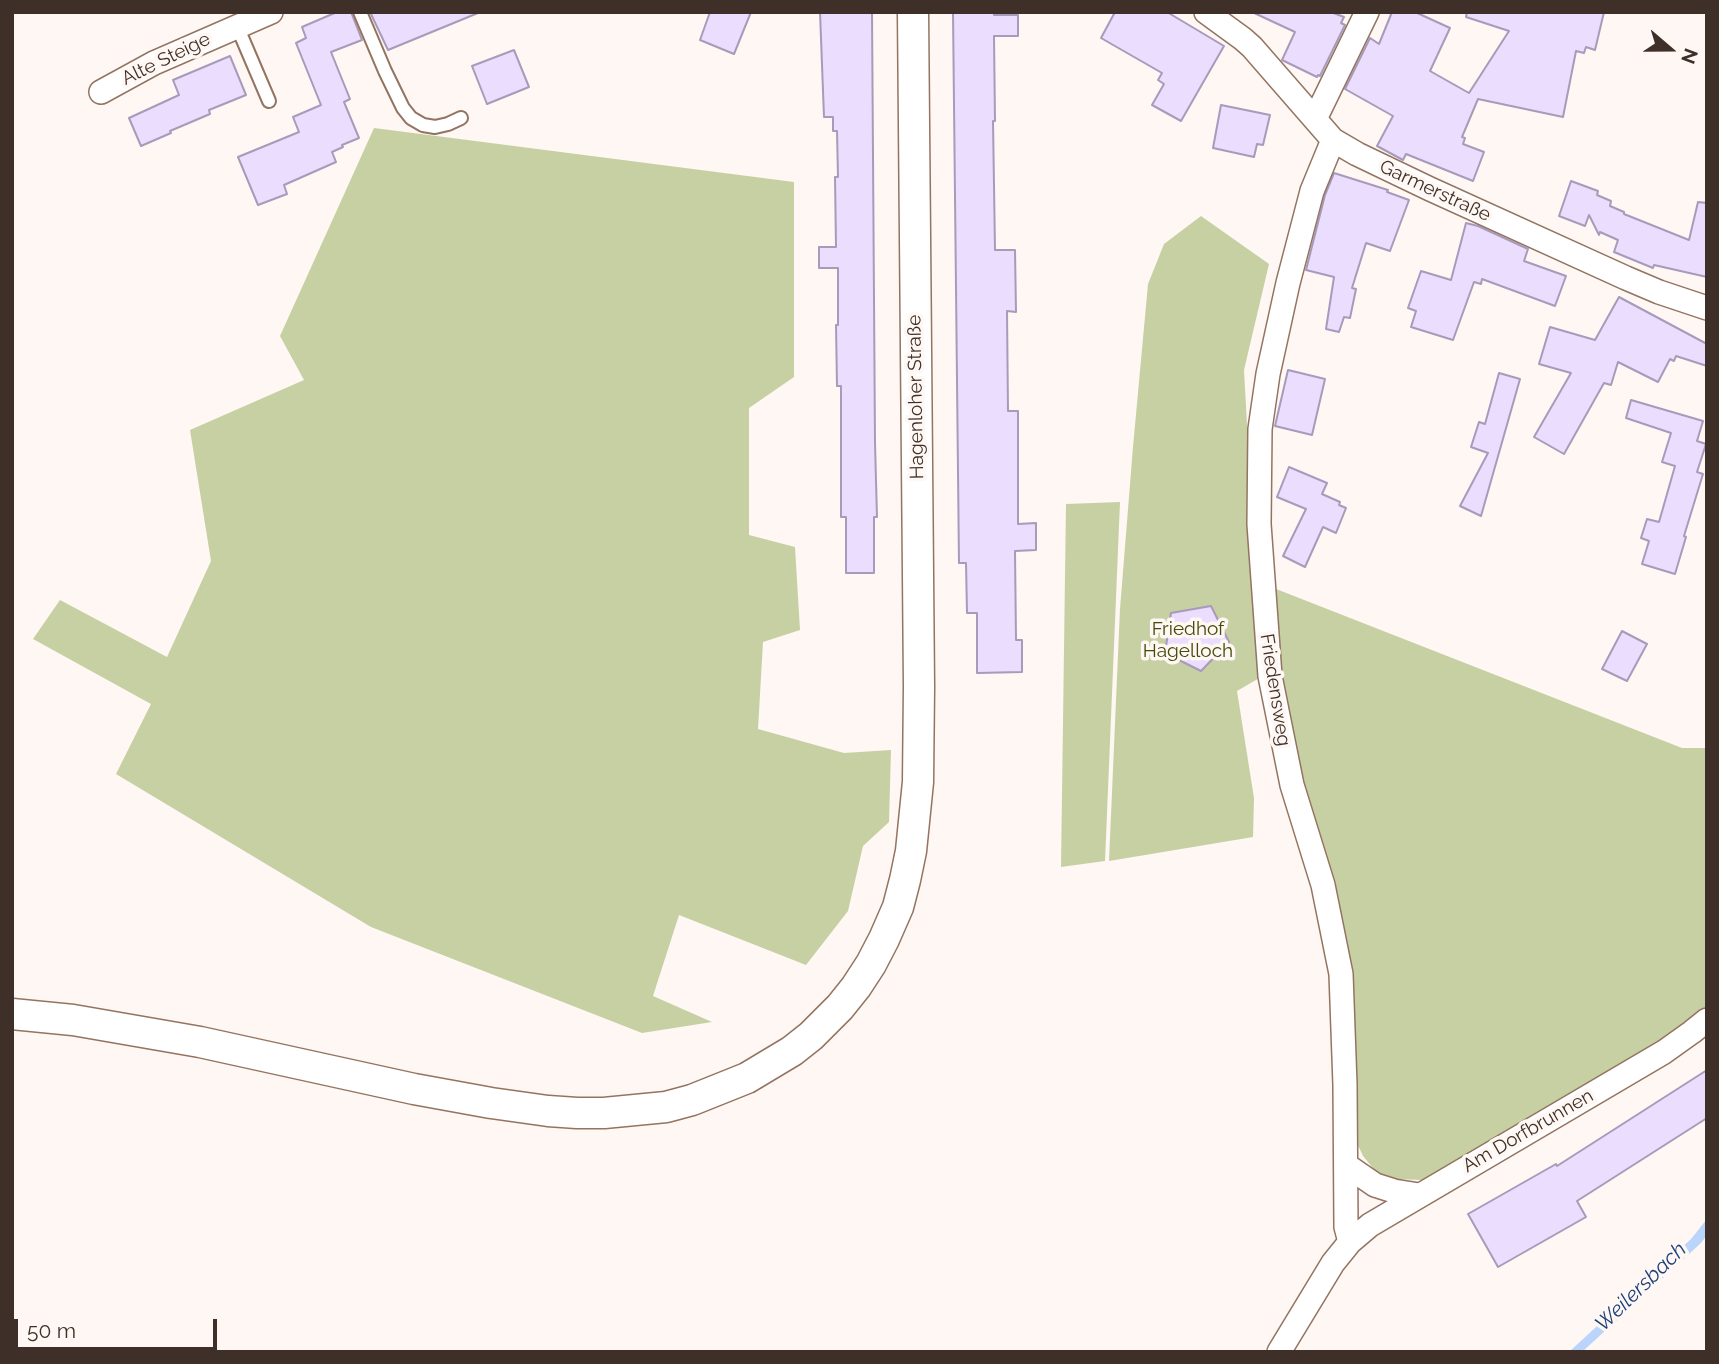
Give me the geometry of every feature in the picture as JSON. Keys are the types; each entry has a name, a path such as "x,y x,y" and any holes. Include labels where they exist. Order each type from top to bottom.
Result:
{"street":[{"name":"Alte Steige","path":"101,92 154,63 271,12"},
{"name":"Hagenloher Straße","path":"12,1014 73,1020 188,1040 425,1091 517,1107 577,1113 657,1108 692,1100 747,1078 792,1052 825,1023 856,987 871,964 898,907 911,851 918,782 913,12"},
{"name":"Garmerstraße","path":"1206,12 1252,47 1333,140 1430,189 1626,278 1679,300 1707,308"},
{"path":"1315,119 1367,12"},
{"name":"Friedensweg","path":"1333,140 1306,213 1268,374 1260,429 1259,524 1270,676 1292,785 1323,885 1341,974 1346,1227 1350,1242"},
{"name":"Am Dorfbrunnen","path":"1279,1352 1333,1263 1350,1242 1386,1214 1664,1052 1707,1020"},
{"path":"1346,1165 1375,1185 1419,1195"}],"lane":[{"path":"360,12 385,71 403,108 411,118 423,125 435,127 461,118"},
{"path":"237,26 269,101"}],"green space":[{"path":"374,128 794,182 794,377 749,408 749,535 795,547 800,630 763,642 758,729 844,753 891,750 889,822 863,846 848,911 806,965 679,915 653,996 712,1022 642,1033 371,927 116,774 151,704 33,639 60,600 167,657 211,561 190,430 304,380 280,336"},
{"name":"Friedhof Hagelloch","path":"1201,216 1269,264 1244,370 1261,677 1237,691 1254,798 1253,837 1109,861 1120,609 1148,284 1164,244"},
{"path":"1120,502 1105,861 1061,867 1066,504"},
{"path":"1271,587 1682,748 1707,748 1707,1015 1664,1046 1422,1180 1397,1179 1377,1173 1363,1156 1351,1130 1349,975 1297,783 1275,674"}],"water":[{"name":"Weilersbach","path":"1707,1219 1707,1235 1701,1243 1582,1352 1569,1352 1691,1239"}],"building":[{"path":"337,12 351,12 362,40 331,52 350,99 344,102 359,138 332,152 336,162 284,185 287,194 258,205 238,157 299,132 293,117 321,105 296,43 306,38 302,27"},
{"path":"370,12 478,12 478,13 388,50"},
{"path":"710,12 751,12 734,54 700,40"},
{"path":"820,12 872,12 877,517 874,517 874,573 846,573 846,517 841,517 841,386 837,386 838,268 819,268 819,247 836,247 835,177 838,177 837,131 833,131 833,117 824,117"},
{"path":"953,12 1018,15 1018,36 994,36 993,121 995,250 1015,250 1016,312 1007,311 1008,411 1018,411 1018,524 1036,523 1036,550 1015,551 1016,640 1022,640 1022,672 977,673 977,613 967,613 966,563 959,563"},
{"path":"1115,12 1167,12 1224,46 1181,121 1152,105 1164,84 1158,80 1162,73 1101,38"},
{"path":"1252,12 1331,12 1344,17 1341,23 1345,25 1320,76 1317,77 1282,60 1295,32"},
{"path":"1392,12 1415,12 1450,28 1430,71 1469,93 1509,31 1466,17 1467,12 1604,12 1595,50 1586,47 1584,53 1576,51 1563,117 1478,99 1462,137 1465,138 1463,144 1484,152 1473,181 1406,154 1403,160 1377,146 1393,116 1345,89 1370,38 1379,44"},
{"path":"514,50 529,87 487,104 472,66"},
{"path":"230,56 246,95 209,110 210,114 141,146 129,118 179,95 173,80"},
{"path":"1221,105 1270,115 1263,145 1257,144 1254,157 1213,148"},
{"path":"1334,173 1388,190 1387,192 1409,200 1390,251 1366,243 1352,288 1356,289 1350,318 1344,317 1339,332 1326,329 1334,277 1306,270 1325,195"},
{"path":"1571,181 1598,191 1597,195 1611,201 1610,206 1624,214 1689,240 1698,202 1707,203 1707,277 1654,265 1653,268 1614,252 1618,240 1600,232 1599,235 1589,215 1585,226 1559,216"},
{"path":"1466,223 1528,249 1524,261 1566,276 1555,306 1482,279 1481,284 1474,282 1453,340 1411,327 1416,311 1408,308 1421,271 1451,280"},
{"path":"1619,297 1707,344 1707,366 1676,356 1674,361 1670,359 1658,382 1618,362 1611,385 1604,383 1564,454 1534,437 1571,373 1539,364 1550,327 1595,340"},
{"path":"1288,370 1325,379 1312,435 1275,426"},
{"path":"1499,373 1520,379 1481,516 1460,506 1488,453 1471,447 1479,422 1485,424"},
{"path":"1631,400 1703,421 1697,441 1706,444 1697,472 1703,474 1675,574 1642,564 1649,541 1641,538 1647,519 1659,522 1675,466 1662,462 1671,433 1626,418"},
{"path":"1289,467 1327,483 1322,494 1340,502 1339,505 1346,508 1336,533 1323,527 1305,567 1283,556 1306,509 1277,497"},
{"path":"1211,606 1229,642 1201,671 1165,653 1171,613"},
{"path":"1622,631 1647,644 1627,681 1602,669"},
{"path":"1707,1070 1707,1118 1577,1201 1586,1217 1498,1267 1468,1214 1556,1164 1557,1166"}]}
